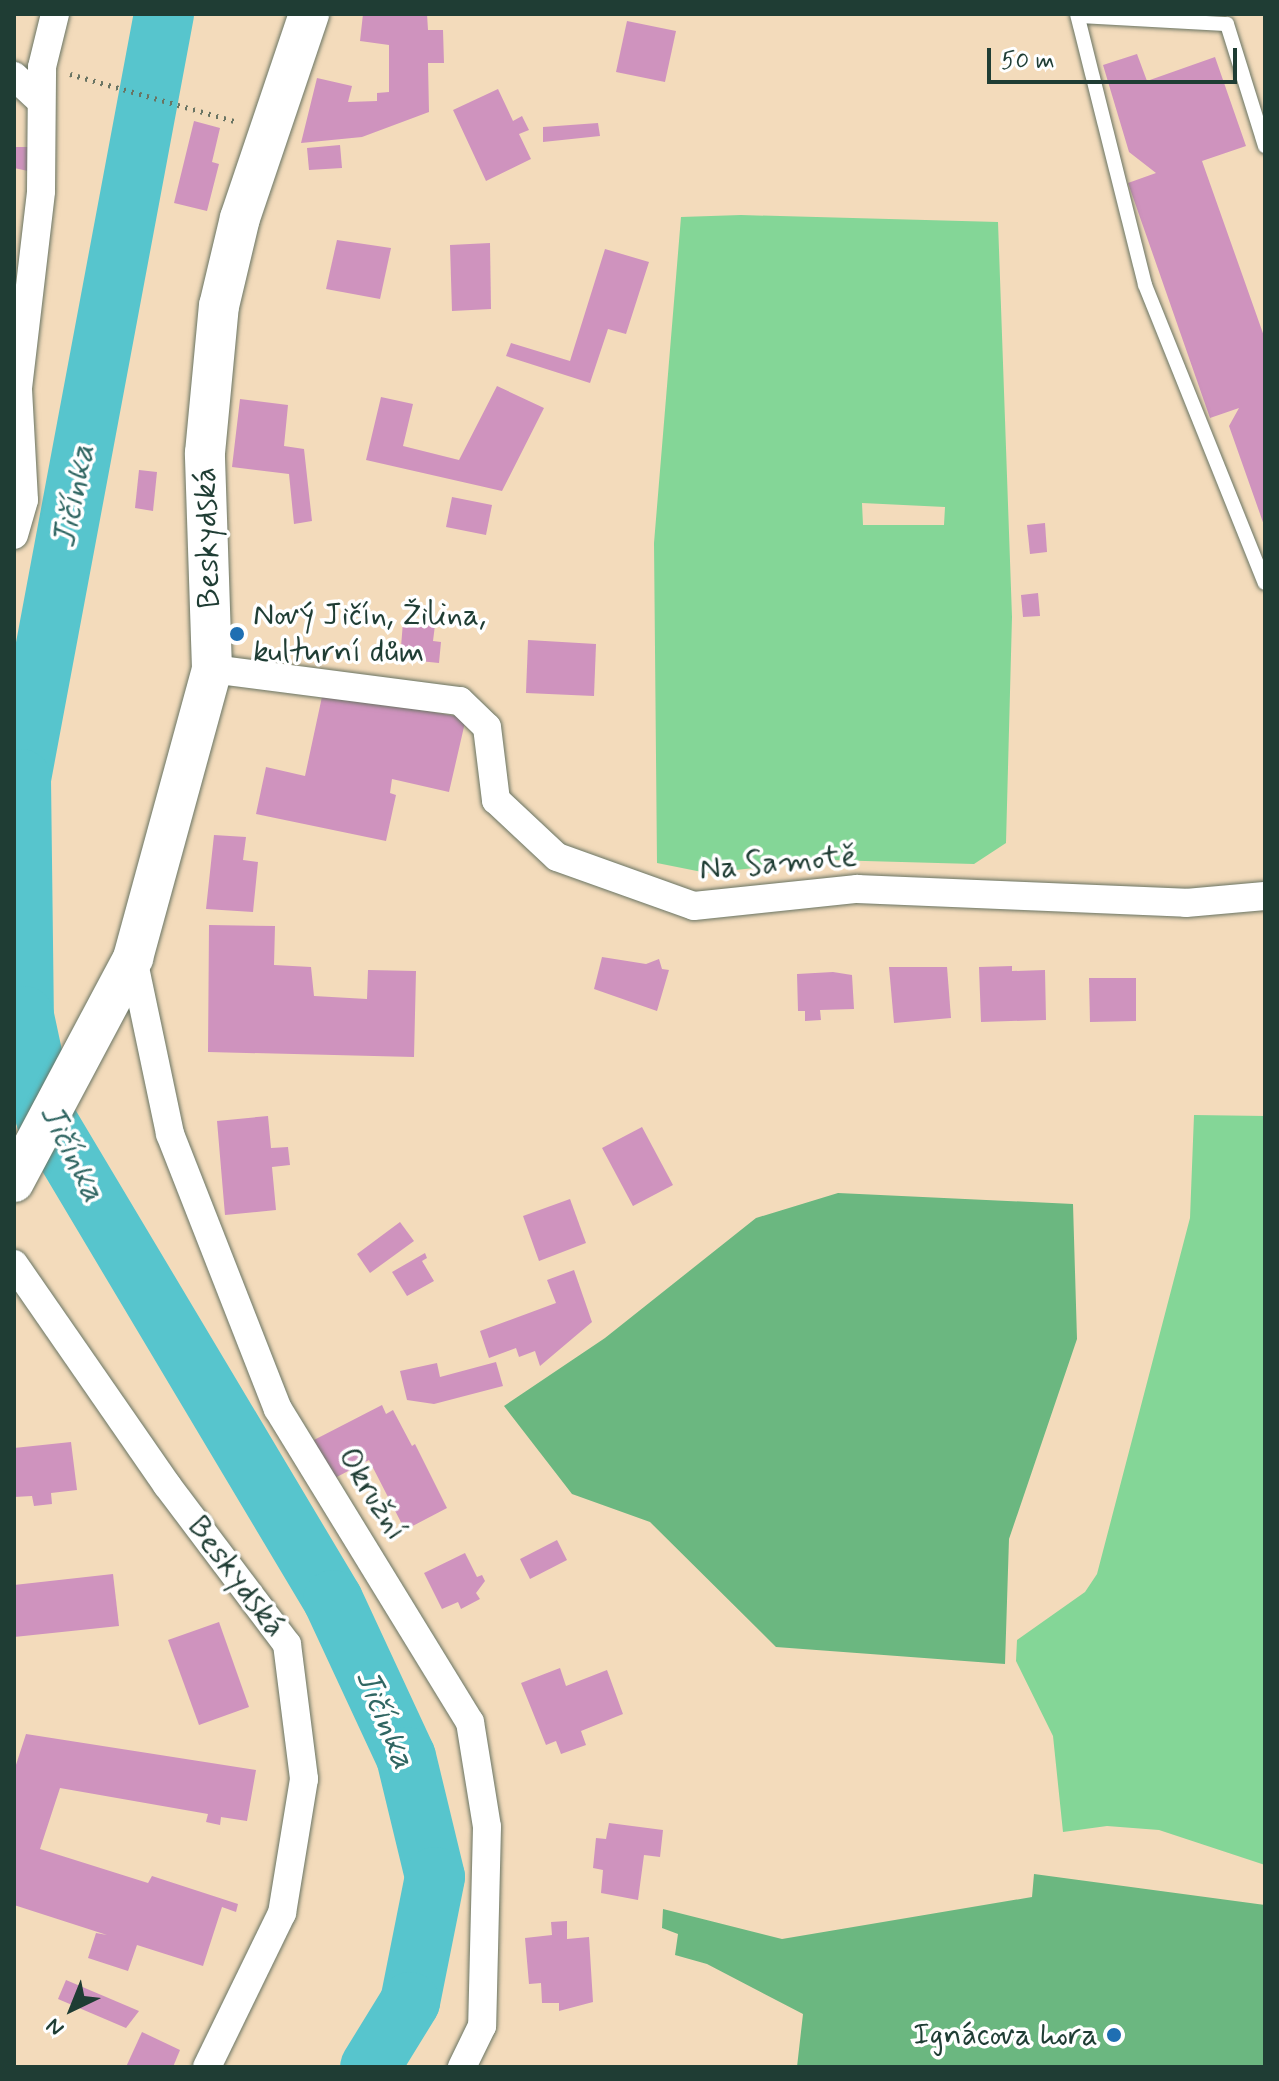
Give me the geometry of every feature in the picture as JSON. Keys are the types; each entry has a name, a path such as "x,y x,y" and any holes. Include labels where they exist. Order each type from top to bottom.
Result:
{"street":[{"path":"14,535 24,500 18,388 41,191 39,99 55,14"},
{"name":"Beskydská","path":"14,1182 133,958 212,669 205,453 219,306 240,218 309,14"},
{"path":"14,76 39,99"},
{"name":"Na Samotě","path":"212,669 460,701 487,727 496,800 557,857 694,906 857,889 1186,903 1265,896"},
{"name":"Okružní","path":"133,958 170,1134 278,1409 470,1722 487,1827 482,2026 462,2067"},
{"name":"Beskydská","path":"14,1264 167,1485 287,1644 304,1779 282,1913 207,2067"}],"lane":[{"path":"1265,146 1227,24 1078,15 1145,285 1265,583"}],"path":[{"path":"108,84 268,132"}],"green space":[{"path":"741,215 998,222 1012,617 1006,843 974,864 829,860 707,873 657,863 654,543 681,217","holes":["862,503 945,507 944,525 863,525"]},
{"path":"1194,1115 1265,1116 1265,1865 1159,1830 1107,1826 1063,1832 1053,1736 1016,1661 1017,1640 1085,1592 1097,1574 1190,1218"},
{"path":"838,1193 1073,1204 1077,1339 1009,1539 1005,1664 776,1647 650,1522 572,1494 504,1406 605,1338 756,1218"},
{"path":"1034,1874 1265,1905 1265,2067 797,2067 803,2014 707,1964 675,1955 678,1934 662,1928 663,1909 782,1939 1032,1897"}],"building":[{"path":"363,14 427,14 428,30 443,30 444,63 428,63 429,112 362,137 301,143 317,78 352,86 348,102 377,101 377,93 389,92 389,45 360,41"},
{"path":"627,21 676,31 665,82 616,72"},
{"path":"1137,54 1147,81 1215,57 1246,146 1202,161 1265,339 1265,528 1229,426 1239,408 1210,418 1128,183 1156,173 1129,152 1103,65"},
{"path":"498,89 513,121 522,116 529,130 519,134 531,159 486,181 453,110"},
{"path":"194,121 220,128 212,162 219,164 207,211 174,203"},
{"path":"598,123 600,136 543,142 543,127"},
{"path":"340,145 342,168 309,170 307,148"},
{"path":"14,147 29,147 28,171 14,168"},
{"path":"337,240 391,248 380,299 326,289"},
{"path":"490,243 491,309 452,311 450,245"},
{"path":"605,249 649,262 626,334 608,329 590,383 506,356 511,343 570,361"},
{"path":"497,386 544,408 502,491 366,460 381,397 413,404 403,446 459,460"},
{"path":"240,399 288,405 284,446 304,449 312,521 294,524 289,474 232,467"},
{"path":"139,470 157,472 153,511 135,508"},
{"path":"452,497 492,505 486,535 446,527"},
{"path":"1045,523 1047,552 1030,554 1027,525"},
{"path":"1038,593 1040,616 1023,617 1021,595"},
{"path":"403,622 435,625 433,641 441,642 439,663 400,659"},
{"path":"528,640 596,644 594,696 526,693"},
{"path":"323,692 466,718 449,792 392,779 390,793 396,795 386,841 256,814 266,767 305,776"},
{"path":"214,835 246,837 243,860 258,862 253,912 206,909"},
{"path":"209,925 275,926 274,965 311,967 314,996 367,999 368,970 416,971 414,1057 208,1052"},
{"path":"602,957 646,964 659,959 662,969 669,970 657,1011 594,989"},
{"path":"1012,966 1012,971 1045,970 1046,1020 981,1022 979,967"},
{"path":"889,967 947,967 951,1018 894,1023"},
{"path":"833,972 852,975 854,1009 820,1010 821,1020 805,1021 805,1011 798,1011 797,974"},
{"path":"1089,978 1136,978 1136,1021 1090,1022"},
{"path":"268,1116 271,1148 288,1147 290,1165 272,1167 276,1210 225,1215 217,1121"},
{"path":"642,1127 673,1185 633,1206 602,1148"},
{"path":"570,1199 586,1243 539,1261 523,1216"},
{"path":"400,1222 414,1241 370,1273 357,1254"},
{"path":"425,1253 427,1258 422,1261 434,1281 407,1296 392,1272"},
{"path":"574,1270 592,1322 540,1366 535,1351 519,1357 516,1348 489,1358 480,1331 556,1303 547,1280"},
{"path":"496,1362 503,1386 434,1404 407,1400 400,1371 437,1363 440,1377"},
{"path":"382,1405 386,1414 393,1410 412,1446 415,1444 447,1508 405,1530 369,1460 333,1479 314,1440"},
{"path":"71,1442 77,1490 51,1493 52,1504 34,1506 32,1496 14,1497 14,1448"},
{"path":"557,1540 567,1560 530,1579 520,1559"},
{"path":"465,1553 477,1577 482,1575 485,1581 476,1593 480,1599 461,1609 458,1602 442,1609 424,1573"},
{"path":"113,1574 119,1626 14,1637 14,1585"},
{"path":"219,1622 249,1707 199,1725 168,1640"},
{"path":"560,1668 566,1686 607,1670 623,1714 581,1731 586,1745 561,1754 556,1741 546,1745 521,1683"},
{"path":"26,1734 256,1770 247,1821 221,1817 220,1825 206,1822 208,1814 60,1788 40,1849 148,1883 152,1876 238,1904 236,1912 222,1907 203,1966 137,1945 128,1971 88,1958 96,1933 107,1935 14,1905 14,1771"},
{"path":"609,1823 663,1830 660,1857 644,1855 638,1900 601,1893 603,1870 593,1868 596,1838 606,1839"},
{"path":"567,1921 567,1939 589,1937 593,2002 559,2011 559,2003 542,2003 541,1983 529,1984 525,1938 552,1935 551,1922"},
{"path":"66,1980 139,2011 126,2028 58,1999"},
{"path":"142,2032 180,2050 173,2067 126,2067"}],"waterway":[{"name":"Jičínka","path":"164,14 21,779 24,1016 46,1119 333,1600 406,1757 435,1877 410,2002 370,2067"}],"place":[{"name":"Nový Jičín, Žilina, kulturní dům","path":"237,634"},
{"name":"Ignácova hora","path":"1114,2035"}]}
